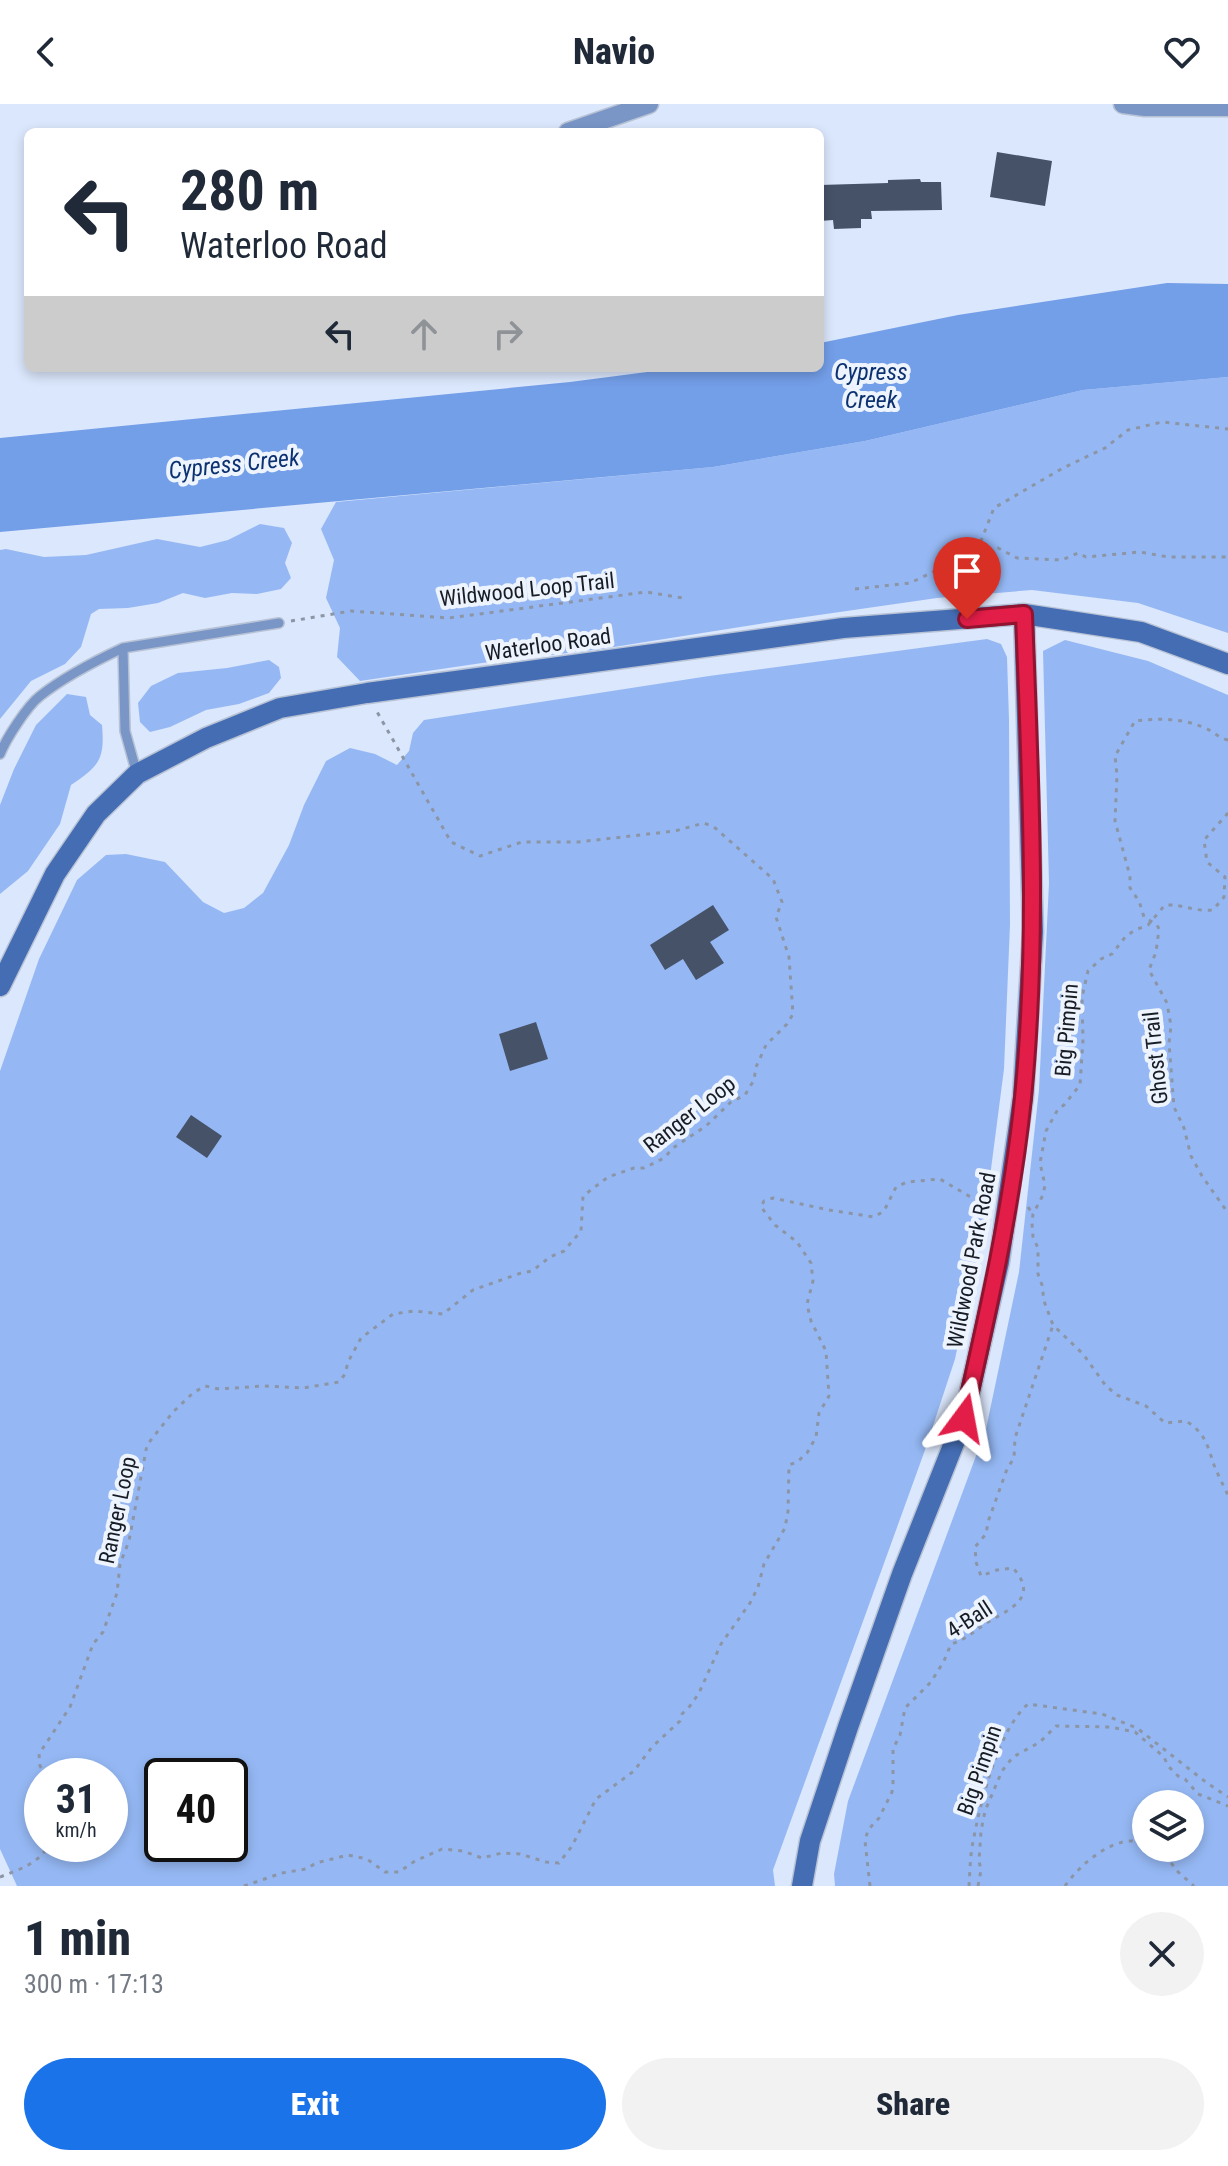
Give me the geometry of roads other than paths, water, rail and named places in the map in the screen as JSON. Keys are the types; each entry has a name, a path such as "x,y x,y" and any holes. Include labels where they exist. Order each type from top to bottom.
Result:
{"street":[{"path":"580,128 649,104"},
{"path":"1123,104 1228,107"},
{"name":"Waterloo Road","path":"0,986 55,874 96,814 137,774 206,738 280,708 367,693 843,628 1024,614 1141,632 1228,664"},
{"name":"Wildwood Park Road","path":"802,1886 810,1841 853,1713 902,1574 964,1418 999,1262 1023,1097 1033,932 1024,614"}],"lane":[{"path":"0,754 37,697 95,661 123,648 279,623"},
{"path":"123,648 125,731 137,774"}],"water":[{"name":"Cypress Creek","path":"1167,283 1228,284 1228,377 1083,390 865,441 713,467 0,532 0,438 647,372 824,372 824,342 958,315"}]}
